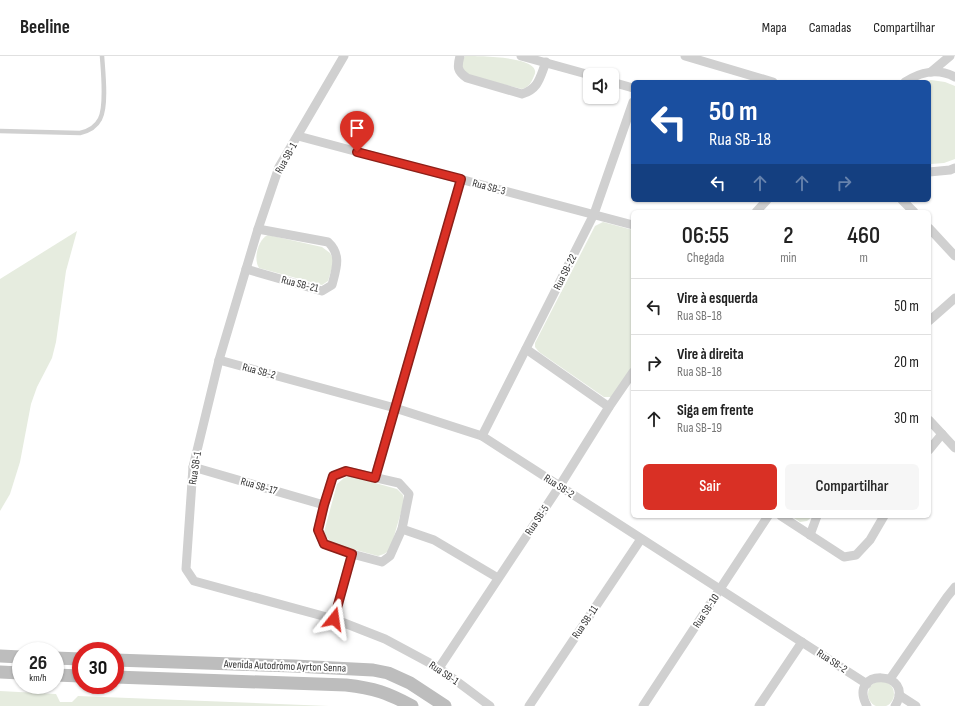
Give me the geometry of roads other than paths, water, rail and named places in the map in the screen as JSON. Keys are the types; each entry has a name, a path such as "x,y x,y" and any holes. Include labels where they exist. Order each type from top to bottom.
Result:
{"street":[{"name":"Rua SB-1","path":"344,56 279,167 258,229 219,360 193,467 186,569 194,581 334,619 386,639 439,668 490,706"},
{"path":"460,56 458,68 461,74 467,78 522,94 536,86 546,62"},
{"path":"521,56 583,73"},
{"path":"685,56 766,80"},
{"path":"931,72 950,56"},
{"path":"908,80 915,75 931,72 949,74 955,77"},
{"path":"619,84 631,87"},
{"name":"Rua SB-22","path":"482,436 594,214 631,108"},
{"name":"Rua SB-3","path":"298,136 631,224"},
{"path":"931,173 955,168"},
{"path":"375,478 461,179"},
{"path":"758,210 766,202"},
{"name":"Rua SB-21","path":"246,270 322,291 332,285 338,259 332,246 328,242 258,229"},
{"path":"931,230 955,256"},
{"path":"931,319 955,298"},
{"path":"526,348 609,407"},
{"name":"Rua SB-2","path":"219,360 395,408 482,436 867,684"},
{"name":"Rua SB-5","path":"439,668 631,375"},
{"path":"931,422 955,448"},
{"path":"931,448 942,434"},
{"name":"Rua SB-17","path":"193,467 324,505"},
{"path":"346,471 375,478 398,483 409,494 402,529 390,556 382,562 352,554 324,544 318,530 333,476 346,471"},
{"name":"Rua SB-10","path":"644,706 767,518"},
{"path":"784,518 844,557 856,555 870,540 883,518"},
{"path":"810,535 816,518"},
{"path":"402,529 434,540 498,578"},
{"name":"Rua SB-11","path":"529,706 641,539"},
{"path":"334,619 352,554"},
{"path":"890,679 955,587"},
{"path":"947,597 955,602"},
{"path":"759,706 802,642"},
{"path":"0,656 12,657"},
{"name":"Avenida Autodrómo Ayrton Senna","path":"124,660 373,670 388,673 410,683 445,706"},
{"path":"171,680 174,662"},
{"path":"0,672 12,673"},
{"name":"Avenida Autodrómo Ayrton Senna","path":"124,677 353,685 368,687 389,694 412,706"},
{"path":"867,706 863,695 864,689 871,680 881,677 890,679 895,683 898,689 899,695 895,706"},
{"path":"899,695 916,706"}],"lane":[{"path":"0,131 80,133 94,126 100,118 103,109 102,56"}]}
